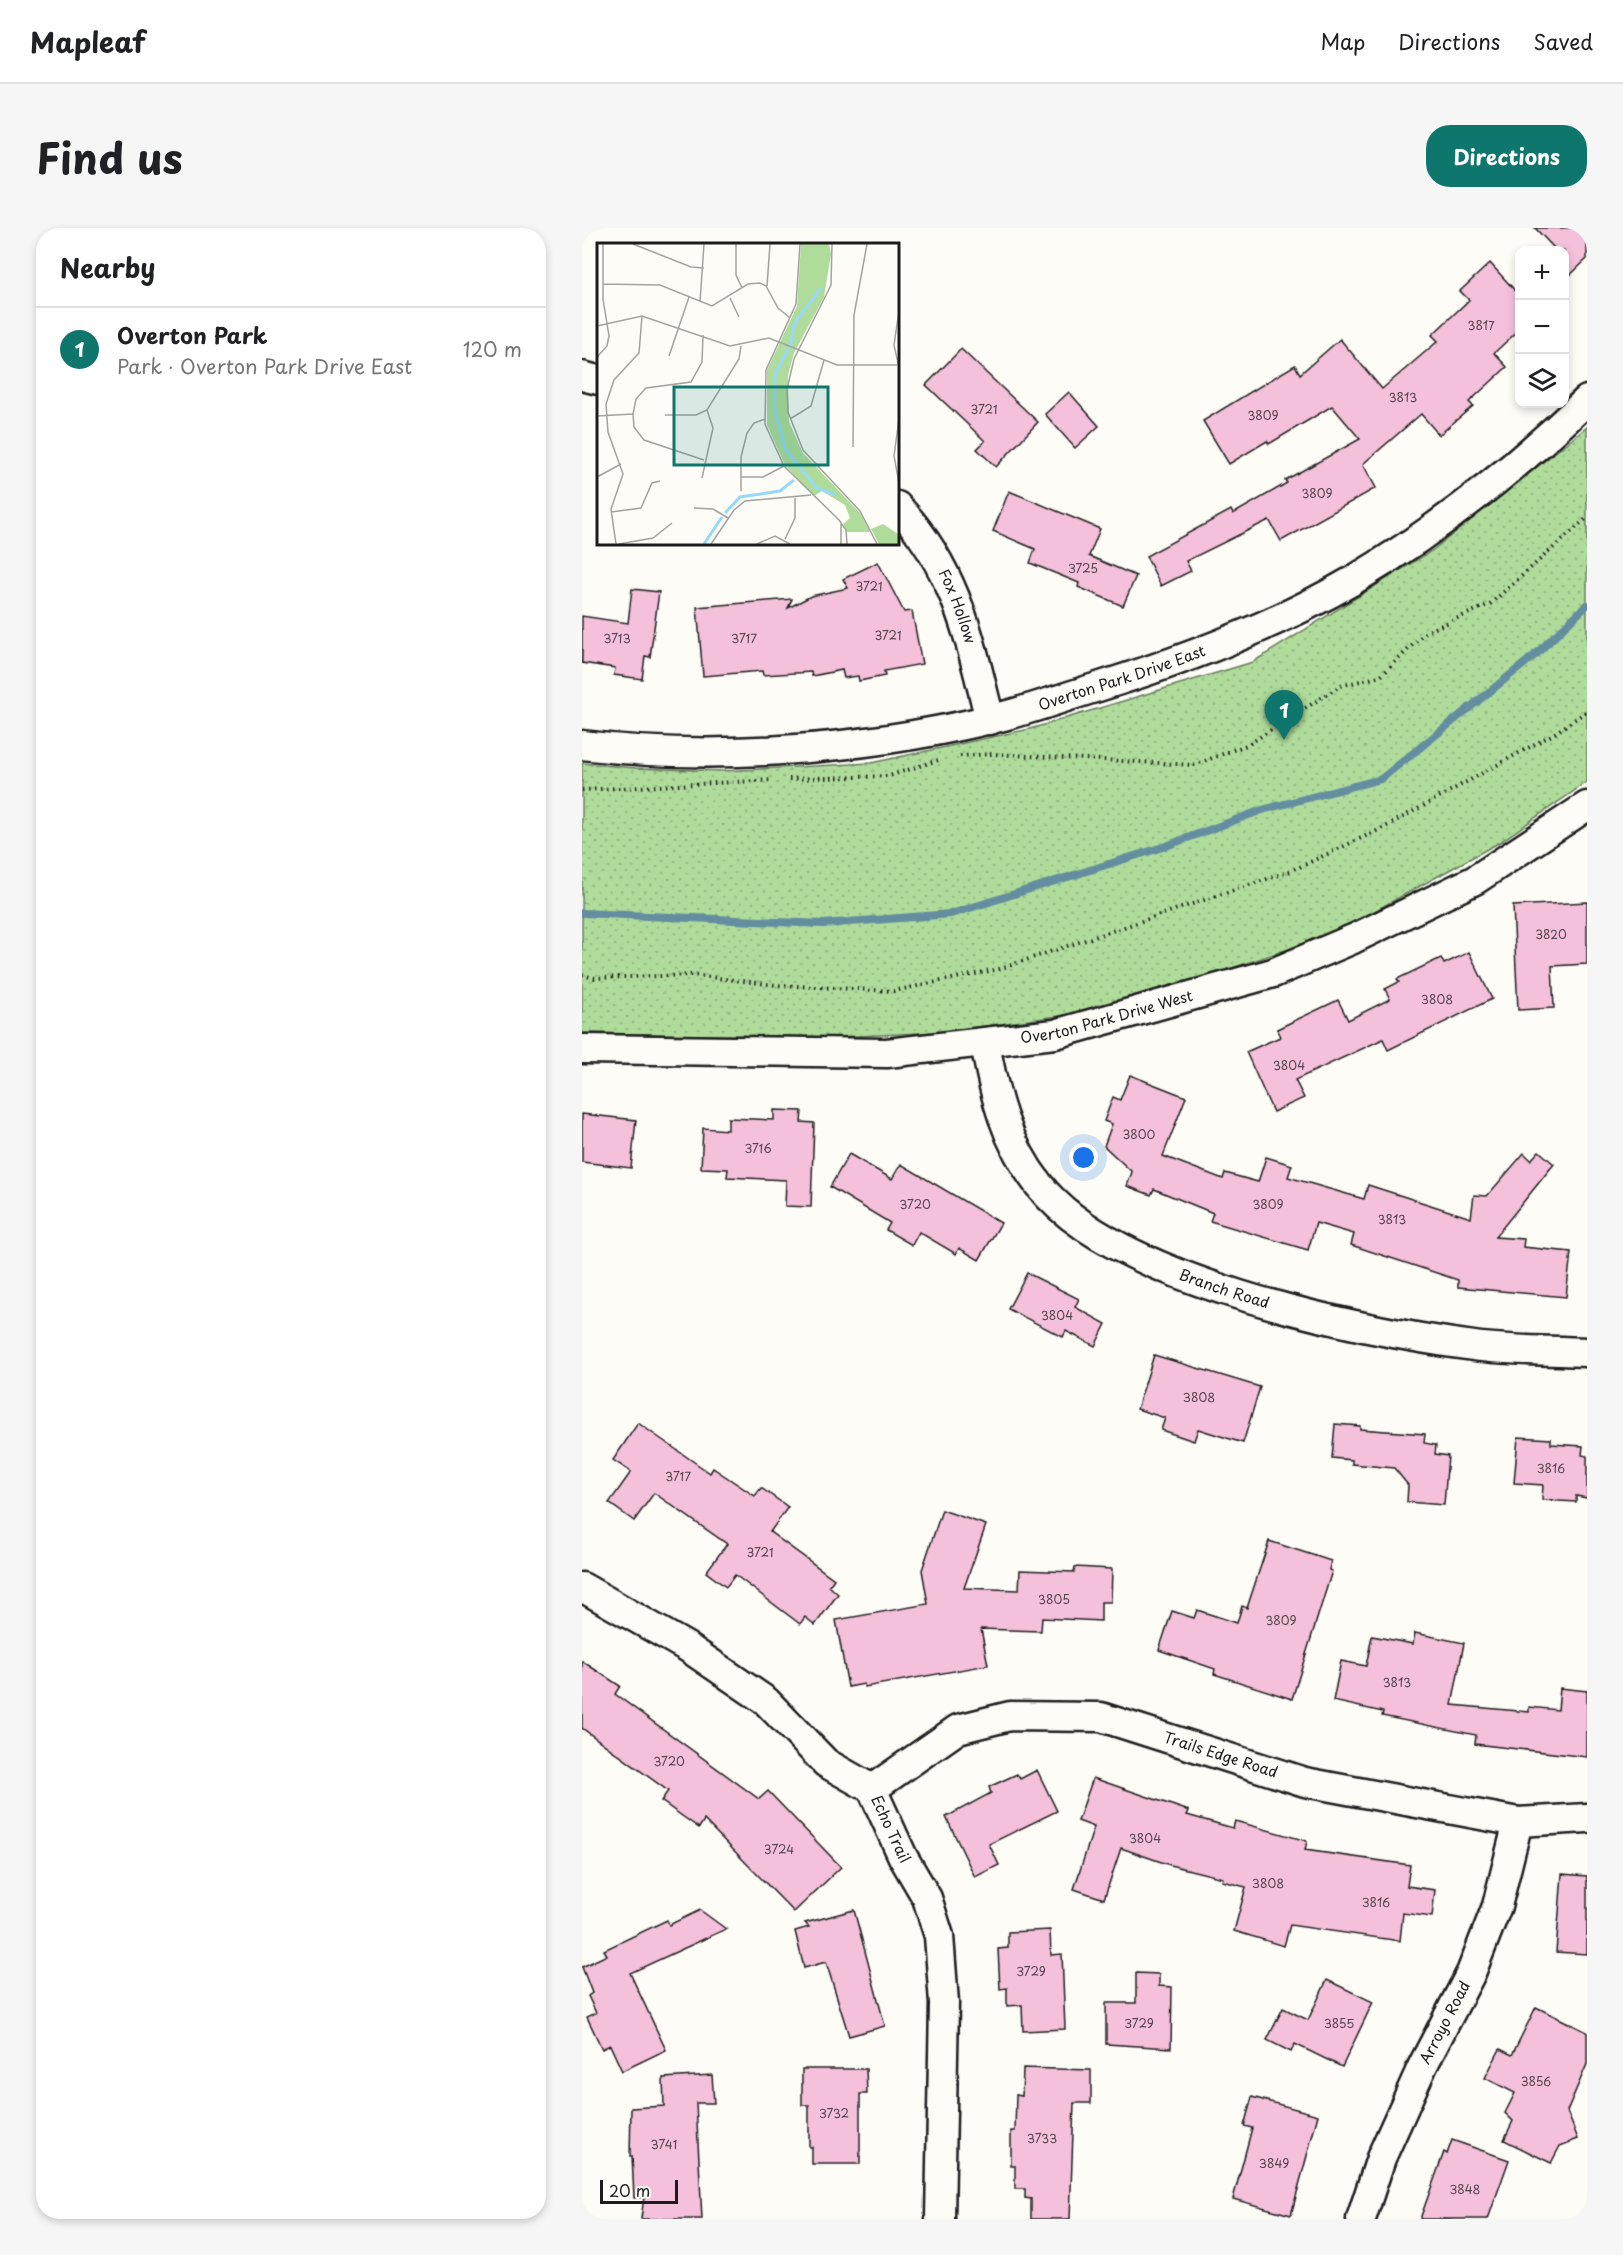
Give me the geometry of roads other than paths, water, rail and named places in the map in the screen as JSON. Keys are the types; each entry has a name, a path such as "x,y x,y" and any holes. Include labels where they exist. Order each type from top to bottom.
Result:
{"street":[{"path":"582,376 597,380"},
{"name":"Overton Park Drive East","path":"582,745 716,752 848,744 990,720 1191,656 1250,631 1350,582 1490,488 1587,400"},
{"name":"Fox Hollow","path":"898,507 917,528 951,583 972,646 990,720"},
{"name":"Overton Park Drive West","path":"582,1049 887,1053 1055,1034 1273,973 1353,939 1475,880 1587,806"},
{"name":"Branch Road","path":"985,1042 993,1088 1014,1149 1033,1177 1068,1214 1132,1255 1176,1273 1283,1307 1404,1335 1476,1347 1587,1352"},
{"name":"Echo Trail","path":"582,1587 687,1647 766,1701 826,1763 872,1789 903,1857 927,1898 939,1936 944,2003 940,2219"},
{"name":"Trails Edge Road","path":"872,1789 958,1728 1010,1716 1101,1717 1305,1782 1518,1822 1587,1818"},
{"name":"Arroyo Road","path":"1361,2219 1381,2158 1423,2065 1471,1973 1497,1906 1518,1822"}],"waterway":[{"path":"582,913 823,924 951,914 1166,846 1262,810 1381,779 1535,655 1587,605"}],"place":[{"name":"Overton Park","path":"1284,740"}]}
